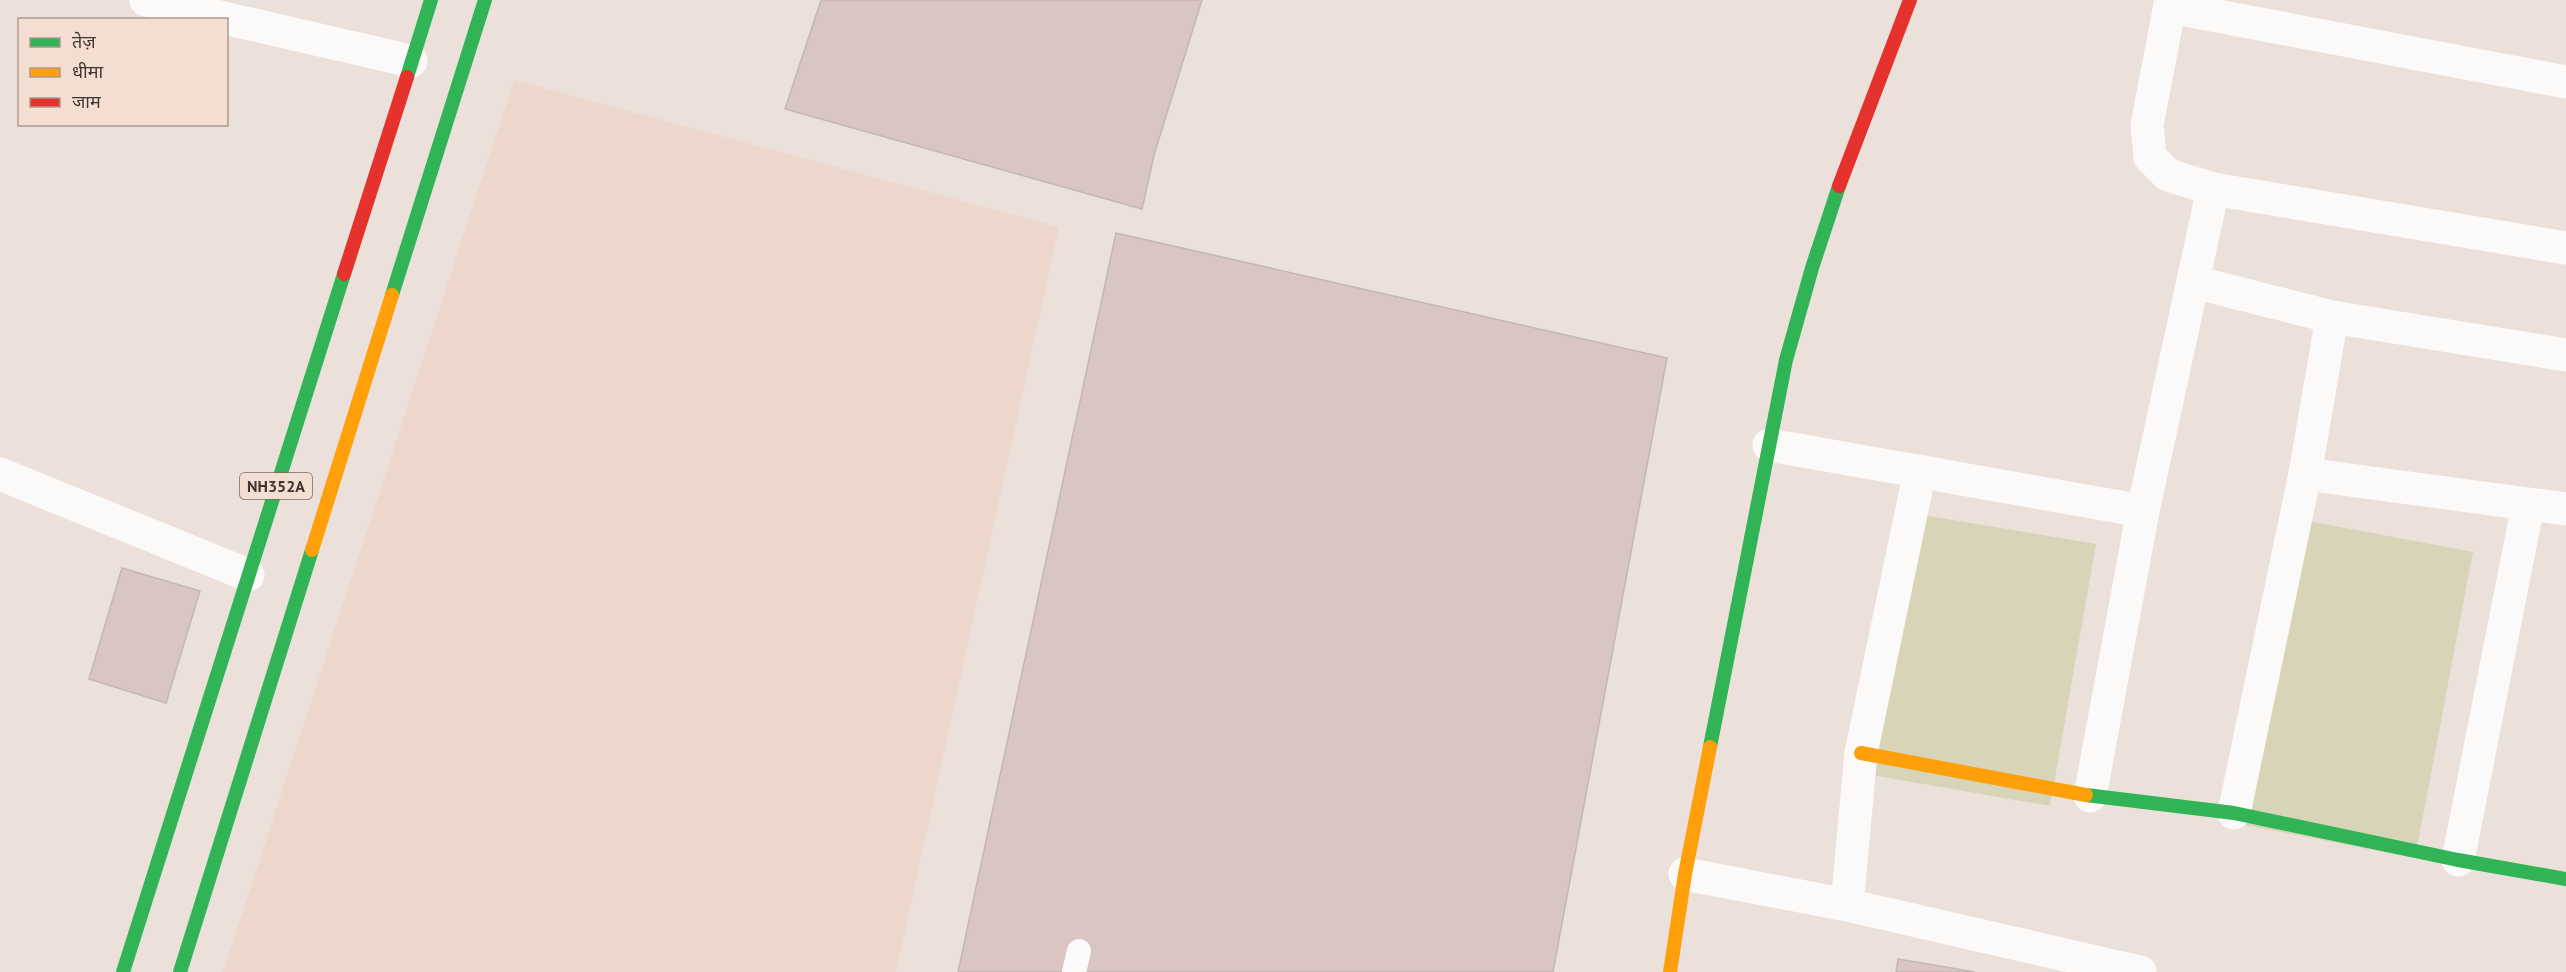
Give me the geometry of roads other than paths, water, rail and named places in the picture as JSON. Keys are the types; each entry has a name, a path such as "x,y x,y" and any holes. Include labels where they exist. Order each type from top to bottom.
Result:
{"main road":[{"name":"NH352A","path":"123,972 431,0"},
{"name":"NH352A","path":"180,972 485,0"},
{"path":"1670,972 1685,874 1769,445 1804,288 1839,186 1910,0"},
{"path":"1861,753 2090,796 2234,813 2458,860 2566,879"}],"street":[{"path":"146,0 224,18"},
{"path":"2566,82 2170,4 2147,125 2150,157 2168,175 2213,189 2566,248"},
{"path":"228,19 411,61"},
{"path":"2090,796 2143,511 2213,189"},
{"path":"2194,282 2332,317 2566,355"},
{"path":"2234,813 2305,474 2332,317"},
{"path":"1769,445 2143,511"},
{"path":"1847,905 1861,753 1920,471"},
{"path":"0,474 248,576"},
{"path":"2305,474 2566,510"},
{"path":"2458,860 2528,505"},
{"path":"1685,874 1847,905 2140,972"}]}
